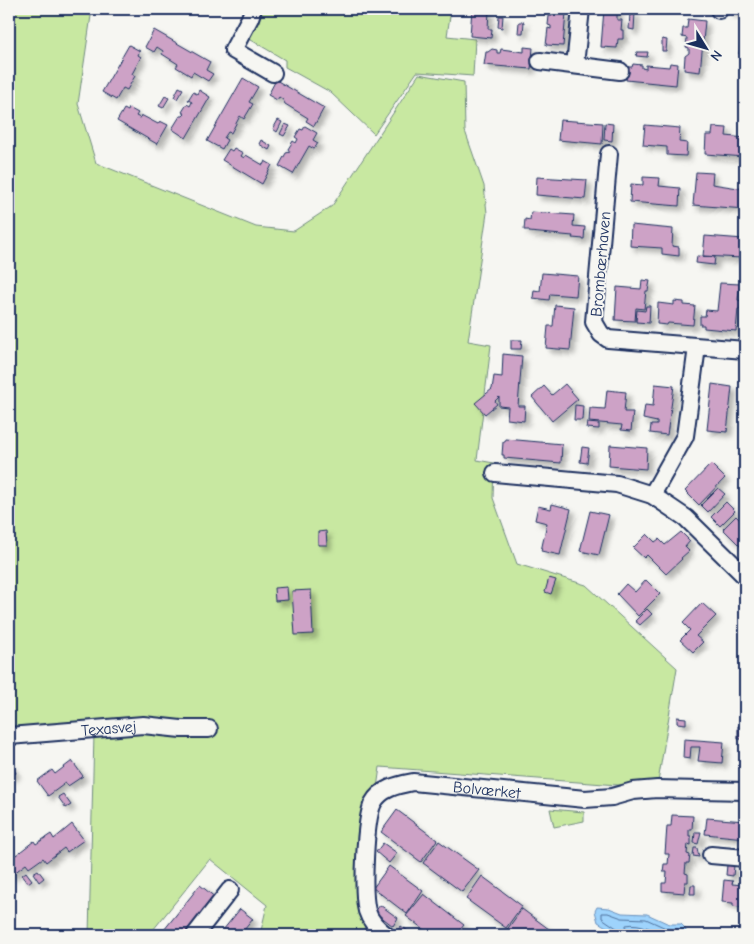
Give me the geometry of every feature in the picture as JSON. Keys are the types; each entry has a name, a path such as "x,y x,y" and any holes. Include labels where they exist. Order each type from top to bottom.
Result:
{"street":[{"path":"253,9 233,50 273,73"},
{"path":"575,65 581,9"},
{"path":"540,61 620,70"},
{"name":"Brombærhaven","path":"609,154 594,322 596,328 608,339 745,350"},
{"path":"652,495 686,436 697,347"},
{"path":"495,473 617,484 652,495 686,518 745,576"},
{"name":"Texasvej","path":"9,736 143,725 181,729 209,729"},
{"name":"Bolværket","path":"386,935 377,929 367,912 364,882 367,828 373,803 394,786 413,782 585,799 612,797 633,791 656,789 745,791"},
{"path":"711,855 745,858"},
{"path":"195,935 230,890"}],"green space":[{"path":"9,9 92,9 78,104 96,163 256,227 294,231 332,206 419,74 464,82 465,131 484,186 487,213 468,341 491,345 477,460 494,463 493,498 517,564 586,585 677,668 657,788 380,767 370,837 364,933 368,935 260,935 267,905 210,859 149,935 89,935 94,734 9,729"},
{"path":"258,9 451,9 447,36 475,39 473,76 417,72 374,134 330,92 285,67 285,60 246,37"},
{"path":"550,809 584,812 584,821 554,827"}],"water":[{"path":"597,907 609,908 622,913 647,914 669,924 681,924 688,935 620,935 598,922 595,911"}],"building":[{"path":"472,9 489,10 488,29 492,29 491,38 470,36"},
{"path":"604,9 621,9 617,13 617,20 622,20 621,30 623,30 623,39 618,39 617,48 601,47"},
{"path":"730,9 743,9 742,13 729,12"},
{"path":"552,11 566,13 563,46 546,45 548,28 551,29 551,26 548,25 549,16 552,16"},
{"path":"630,13 635,13 634,30 629,29"},
{"path":"499,16 503,16 502,28 498,27"},
{"path":"688,19 705,21 700,72 684,70 685,56 689,53 689,48 686,47 687,38 682,37 683,28 687,28"},
{"path":"519,22 524,22 523,33 518,33"},
{"path":"154,30 210,62 206,70 213,74 208,81 193,72 191,76 176,67 178,64 162,54 163,51 157,47 154,52 145,47"},
{"path":"741,38 745,39 745,54 739,54"},
{"path":"662,39 667,40 666,51 662,51"},
{"path":"129,45 140,51 138,55 141,57 132,74 135,76 127,90 123,88 116,100 102,92"},
{"path":"524,47 533,48 531,69 484,65 486,52 492,49 497,50 497,53 500,53 501,49 524,52"},
{"path":"637,52 648,52 647,57 636,56"},
{"path":"670,63 678,64 676,85 626,80 627,67 632,67 633,64 642,65 642,68 646,69 646,65 669,67"},
{"path":"243,78 258,87 249,102 253,104 244,119 240,116 231,133 228,132 224,138 227,140 222,149 207,141"},
{"path":"276,80 324,108 314,126 306,121 308,118 285,104 279,97 277,100 268,95"},
{"path":"179,87 183,89 177,99 174,97"},
{"path":"199,90 210,97 186,138 172,129 180,116 185,114 182,112 187,104 190,106 192,102 188,100 193,92 197,94"},
{"path":"165,96 169,98 163,108 159,106"},
{"path":"129,108 138,113 136,116 140,118 141,115 158,124 160,121 168,125 157,144 117,121 124,109 128,111"},
{"path":"278,120 282,122 277,132 273,129"},
{"path":"560,120 603,123 602,144 558,140"},
{"path":"605,123 613,124 612,141 604,140"},
{"path":"285,124 290,126 284,136 280,134"},
{"path":"645,125 680,128 679,142 687,143 686,156 667,155 667,147 643,145"},
{"path":"305,126 317,133 313,140 318,143 314,149 309,146 293,174 279,166 286,153 290,152 288,149 293,141 296,143 298,139 295,137 300,129 303,130"},
{"path":"713,127 727,128 726,136 745,138 745,157 705,154 706,135 712,135"},
{"path":"261,140 271,146 269,150 259,144"},
{"path":"234,148 243,153 241,156 244,158 246,155 263,165 265,161 272,165 262,184 222,160 229,149 232,151"},
{"path":"696,172 713,173 712,184 745,189 745,209 693,205"},
{"path":"537,177 587,180 585,199 536,195"},
{"path":"643,177 660,178 659,186 680,188 679,206 630,202 631,184 643,185"},
{"path":"531,212 574,215 573,226 585,227 584,239 524,230 525,219 530,220"},
{"path":"631,225 673,229 672,246 679,247 679,256 662,254 662,248 630,246"},
{"path":"705,236 744,239 742,258 703,256"},
{"path":"697,256 715,257 714,265 696,263"},
{"path":"542,273 578,276 576,296 550,294 549,300 533,298 534,290 540,291"},
{"path":"642,280 650,281 648,291 646,291 644,309 636,308 635,321 615,320 617,287 641,289"},
{"path":"720,283 740,284 738,300 741,301 740,309 738,309 736,331 704,328 704,325 700,325 700,316 705,316 706,310 717,311"},
{"path":"674,301 684,302 684,305 695,306 693,325 657,324 658,303 674,305"},
{"path":"555,305 574,307 570,350 546,348 548,326 553,326"},
{"path":"646,306 650,306 649,323 636,322 637,310 645,311"},
{"path":"511,340 522,340 521,349 511,349"},
{"path":"503,354 522,356 518,406 525,406 524,421 507,419 508,407 499,406 499,397 495,401 497,404 485,414 475,403 492,389 494,376 502,377"},
{"path":"565,384 578,399 552,421 532,397 544,386 552,395"},
{"path":"655,384 674,386 667,435 650,433 651,425 657,425 657,422 643,419 645,405 653,406"},
{"path":"712,384 732,387 727,432 707,430"},
{"path":"607,390 626,392 624,412 633,412 631,431 621,430 622,425 589,422 590,408 605,409"},
{"path":"575,405 583,406 582,420 574,420"},
{"path":"587,423 599,424 599,429 586,428"},
{"path":"506,439 562,444 561,463 504,458 504,455 502,455 503,442"},
{"path":"610,445 647,448 646,469 609,466"},
{"path":"582,447 589,448 587,463 580,462"},
{"path":"711,464 725,478 699,505 685,491"},
{"path":"718,488 725,494 708,512 701,505"},
{"path":"726,502 735,511 720,526 711,517"},
{"path":"552,504 571,509 560,555 541,551 547,523 535,520 538,506 551,509"},
{"path":"590,511 609,515 599,555 580,551"},
{"path":"736,516 745,525 745,551 723,529"},
{"path":"326,531 327,545 318,545 318,532"},
{"path":"681,532 690,541 685,547 689,551 666,574 647,555 644,558 633,548 647,534 655,542 659,539 665,545"},
{"path":"549,578 556,580 551,594 545,592"},
{"path":"646,580 660,594 638,616 617,594 626,584 635,592"},
{"path":"287,587 288,600 275,601 274,588"},
{"path":"311,590 313,634 295,635 292,591"},
{"path":"702,603 716,616 696,636 703,642 693,652 680,640 690,630 683,623"},
{"path":"647,609 652,614 640,625 635,621"},
{"path":"677,717 686,718 686,724 677,723"},
{"path":"738,726 743,726 742,739 738,739"},
{"path":"684,739 724,742 722,763 698,761 700,747 691,747 690,759 683,758"},
{"path":"72,761 83,776 68,786 65,782 48,796 37,781 52,770 55,774"},
{"path":"9,762 16,773 9,778"},
{"path":"63,794 71,805 66,808 58,797"},
{"path":"397,810 437,840 421,862 381,832"},
{"path":"672,815 693,816 692,829 689,829 691,845 688,844 687,854 690,855 689,863 686,863 685,873 688,874 688,882 685,882 684,893 662,891 662,883 666,883 667,872 663,872 664,864 668,864 669,854 665,854 667,826 671,826"},
{"path":"707,818 745,821 745,838 705,834"},
{"path":"72,824 84,840 67,852 64,848 46,862 43,858 29,868 26,864 9,877 9,853 12,850 16,855 34,841 36,844 51,834 54,839"},
{"path":"695,832 701,832 698,844 694,843"},
{"path":"439,841 479,870 462,892 423,863"},
{"path":"383,843 397,853 389,863 376,852"},
{"path":"694,848 697,848 699,857 693,856"},
{"path":"727,865 734,866 733,876 726,875"},
{"path":"389,866 423,891 407,914 373,888"},
{"path":"38,870 44,878 39,882 33,873"},
{"path":"26,872 32,880 28,883 22,875"},
{"path":"482,876 522,906 506,928 466,899"},
{"path":"724,880 733,881 732,884 743,885 743,882 745,882 745,908 733,906 733,903 722,902"},
{"path":"200,885 216,898 186,935 160,935"},
{"path":"691,885 695,885 695,894 690,894"},
{"path":"424,894 464,925 456,935 431,935 406,916"},
{"path":"380,905 398,918 393,926 375,912"},
{"path":"240,909 253,919 240,935 219,935"},
{"path":"522,909 557,935 511,935 506,931"},
{"path":"401,926 414,935 394,935"}]}
